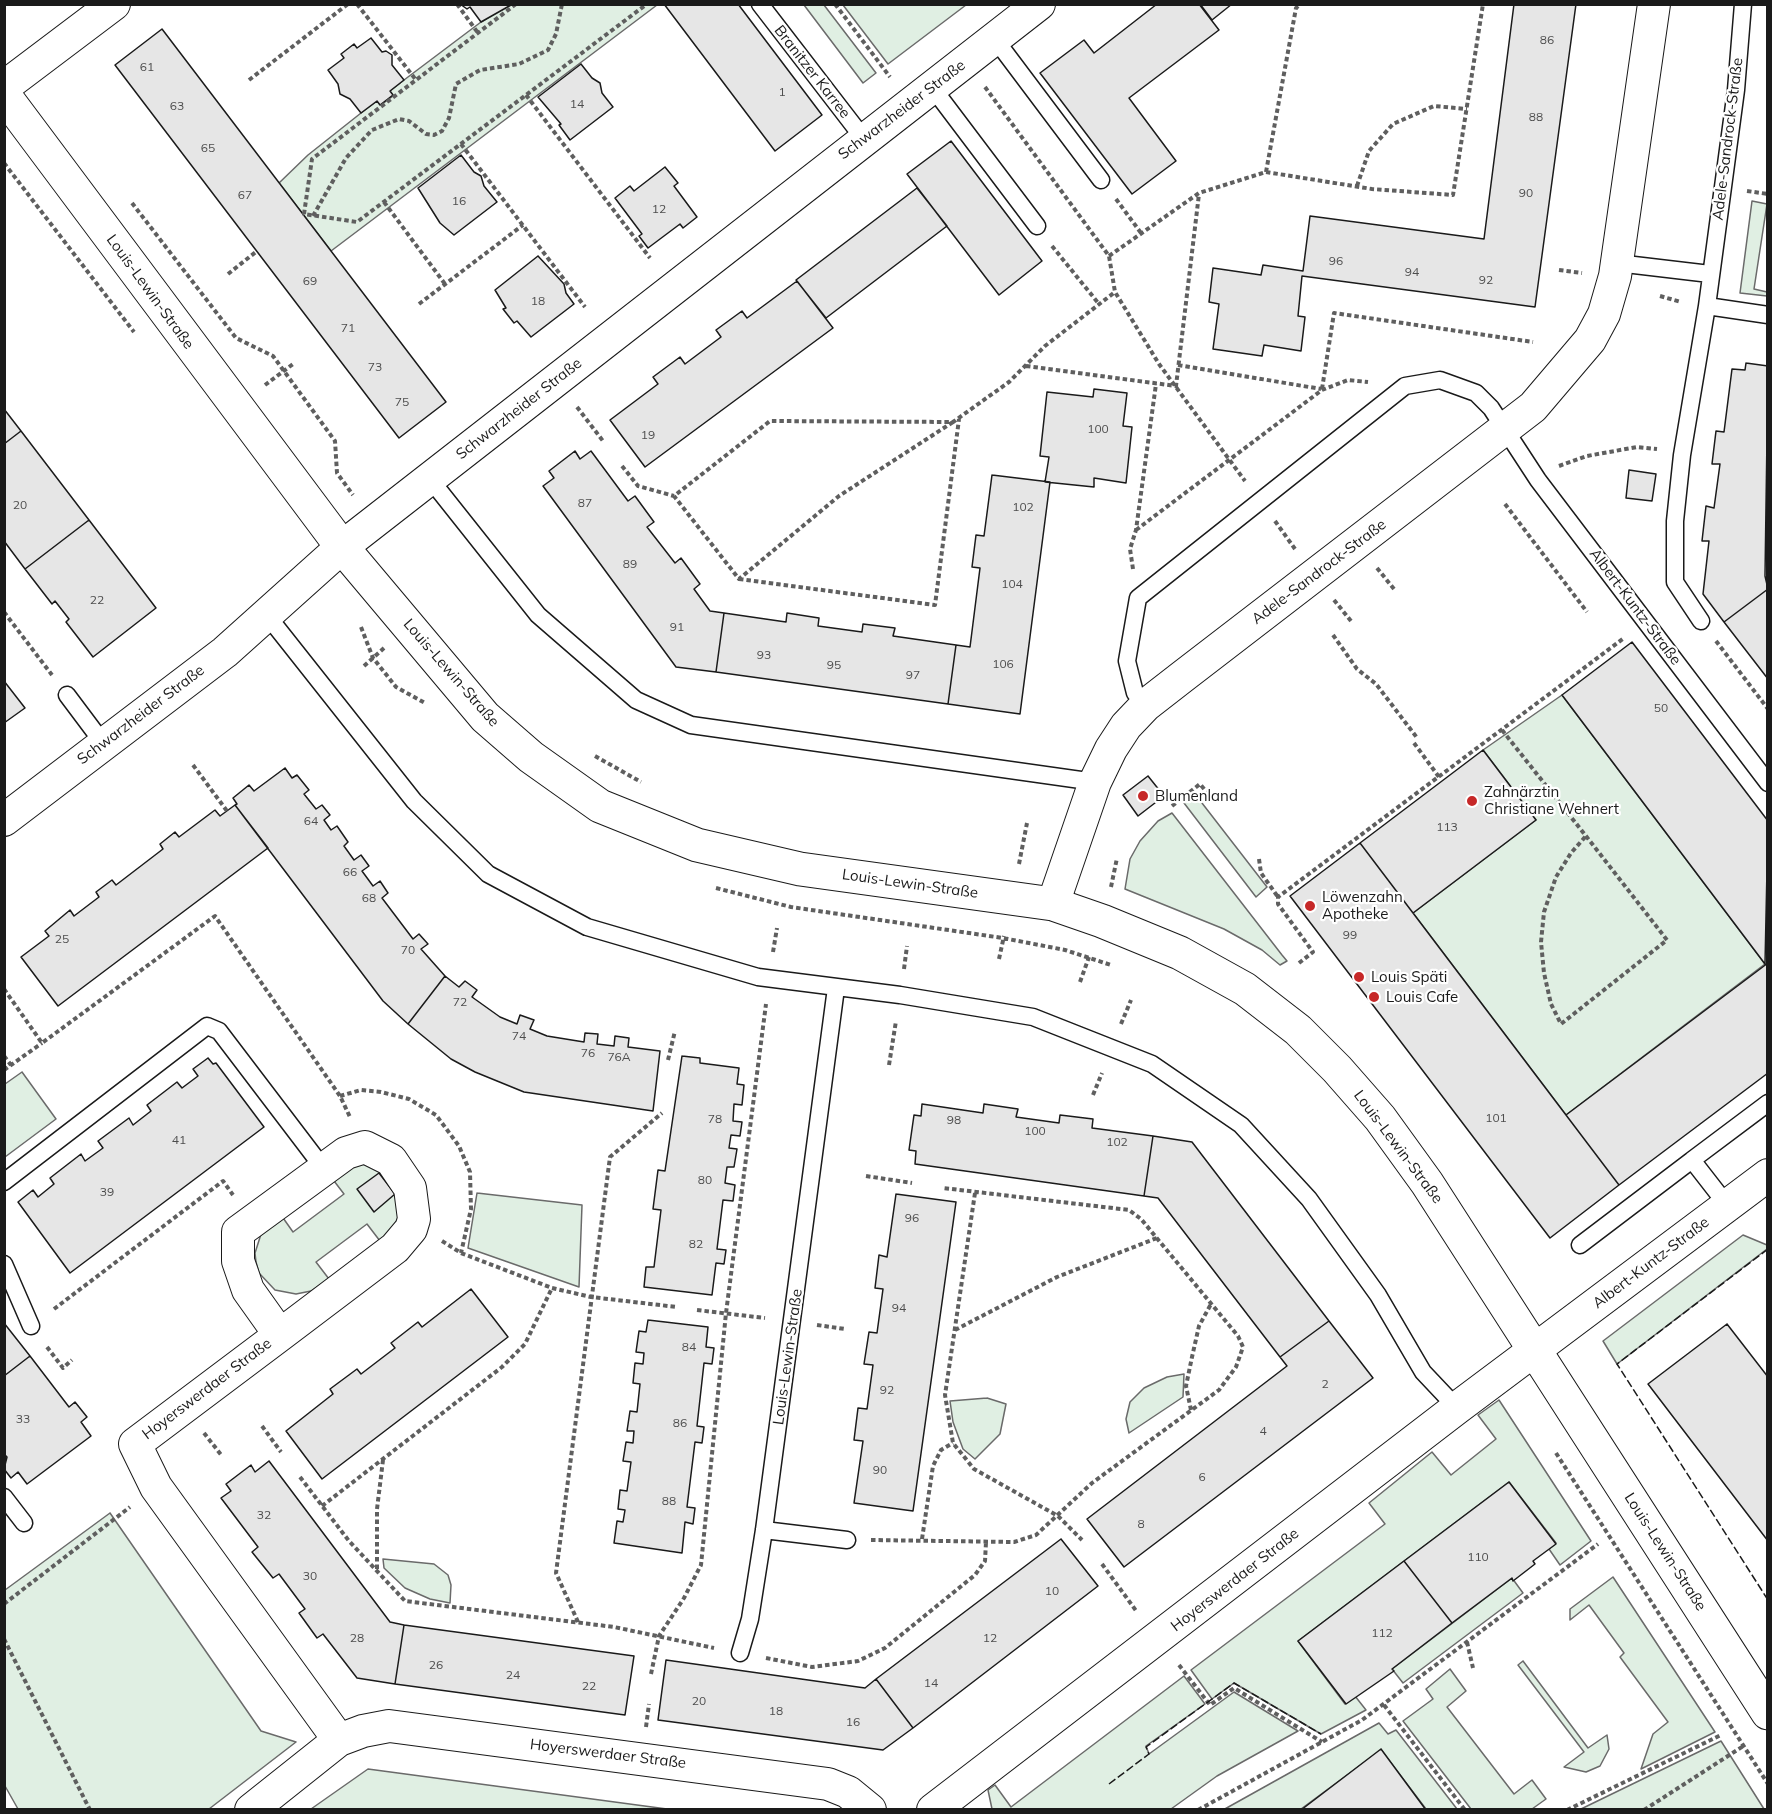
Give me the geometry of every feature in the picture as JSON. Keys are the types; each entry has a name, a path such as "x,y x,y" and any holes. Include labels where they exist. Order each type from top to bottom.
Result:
{"street":[{"path":"4,87 114,4"},
{"name":"Schwarzheider Straße","path":"4,820 225,652 342,547 1039,4"},
{"name":"Adele-Sandrock-Straße","path":"1053,904 1095,782 1116,741 1146,705 1533,407 1590,340 1604,314 1617,263 1654,4"},
{"name":"Louis-Lewin-Straße","path":"4,95 342,547 485,717 531,757 600,806 697,845 800,869 1053,904 1102,921 1179,953 1245,989 1298,1030 1337,1069 1380,1118 1427,1183 1767,1713"},
{"name":"Hoyerswerdaer Straße","path":"280,1335 248,1290 238,1261 238,1232 346,1153 365,1147 391,1160 410,1188 414,1219 411,1229 395,1248 280,1335 135,1444 156,1487 339,1740"},
{"name":"Albert-Kuntz-Straße","path":"1535,1351 1767,1175"},
{"name":"Hoyerswerdaer Straße","path":"952,1804 1159,1639 1457,1408 1535,1351"},
{"name":"Hoyerswerdaer Straße","path":"251,1809 339,1740 363,1731 389,1726 828,1784 848,1792 870,1809"}],"lane":[{"name":"Branitzer Karree","path":"760,4 864,139"},
{"name":"Adele-Sandrock-Straße","path":"1701,621 1675,582 1675,521 1682,455 1707,306 1736,90 1743,4"},
{"path":"995,39 1105,186"},
{"path":"932,87 1041,233"},
{"path":"1617,263 1710,274"},
{"path":"1707,306 1767,315"},
{"name":"Albert-Kuntz-Straße","path":"1146,705 1135,693 1127,661 1138,598 1405,386 1440,380 1476,393 1491,408 1538,480 1647,621 1767,783"},
{"path":"430,479 538,615 636,700 691,725 1095,782"},
{"path":"266,614 414,801 488,874 587,927 769,979 1033,1017 1152,1064 1241,1125 1309,1199 1378,1295 1423,1372 1457,1408"},
{"path":"67,695 103,743"},
{"name":"Louis-Lewin-Straße","path":"740,1653 750,1619 764,1530 836,988"},
{"path":"4,1182 207,1026 219,1031 324,1169"},
{"path":"1580,1245 1767,1103"},
{"path":"1692,1160 1727,1205"},
{"path":"4,1264 32,1326"},
{"path":"4,1497 24,1523"},
{"path":"764,1530 847,1540"}],"path":[{"path":"249,80 348,4"},
{"path":"357,4 416,80"},
{"path":"457,4 478,33"},
{"path":"516,4 312,159 304,214 357,222 647,4"},
{"path":"313,216 346,158 372,130 399,119 409,121 426,134 434,135 442,131 449,118 456,84 480,70 519,64 548,50 556,34 562,4"},
{"path":"835,4 883,68"},
{"path":"1266,172 1296,8 1301,4"},
{"path":"1109,256 1199,193 1266,172 1358,186 1453,195 1483,4"},
{"path":"966,61 1109,256 1115,292 1176,386 1315,576"},
{"path":"526,95 650,258"},
{"path":"1358,186 1369,151 1393,124 1434,106 1467,109"},
{"path":"461,144 585,307"},
{"path":"4,163 140,340"},
{"path":"1105,186 1141,233"},
{"path":"1176,386 1199,193"},
{"path":"127,196 236,338 273,356 335,441 337,473 373,523"},
{"path":"384,202 445,284"},
{"path":"420,304 523,225"},
{"path":"1041,233 1099,304"},
{"path":"228,274 257,251"},
{"path":"739,579 839,496 959,418 1009,382 1045,346 1115,292"},
{"path":"1156,384 1136,530 1322,390 1334,313 1533,342"},
{"path":"262,387 293,364"},
{"path":"1178,365 1322,390"},
{"path":"1026,366 1176,386"},
{"path":"577,406 603,441"},
{"path":"622,466 638,486 674,496 739,579 935,605 959,418"},
{"path":"674,496 770,421 953,422"},
{"path":"1538,480 1564,463 1637,447 1661,449 1682,455"},
{"path":"1505,504 1587,612"},
{"path":"4,612 67,695"},
{"path":"358,620 373,658 396,687 429,705"},
{"path":"1278,897 1647,621"},
{"path":"1701,621 1767,709"},
{"path":"1333,635 1418,739"},
{"path":"364,666 384,647"},
{"path":"1502,730 1586,836 1667,940 1561,1024 1551,1004 1544,973 1541,942 1544,912 1556,877 1571,853 1586,836"},
{"path":"1414,743 1439,777"},
{"path":"193,765 227,811"},
{"path":"1172,806 1200,784 1210,796"},
{"path":"1259,859 1261,873 1278,897 1278,904 1313,952 1299,963"},
{"path":"707,886 791,907 1004,938 1065,950 1115,967"},
{"path":"651,1674 659,1636 684,1598 701,1565 726,1313 777,928"},
{"path":"668,1060 675,1030"},
{"path":"4,1070 42,1043"},
{"path":"4,1056 11,1065"},
{"path":"340,1096 361,1090 381,1092 410,1099 436,1115 459,1146 470,1172 471,1209 461,1252"},
{"path":"578,1623 556,1573 610,1157 662,1113"},
{"path":"866,1176 912,1183"},
{"path":"32,1326 223,1181 237,1201"},
{"path":"847,1540 922,1539 1014,1542 1036,1535 1092,1483 1220,1390 1236,1367 1243,1347 1238,1336 1157,1238 1141,1219 1129,1210 943,1188"},
{"path":"975,1193 945,1395 953,1443 974,1469 1058,1516 1082,1540"},
{"path":"411,1229 435,1237 461,1252 552,1288 591,1297 677,1307"},
{"path":"955,1330 1057,1277 1157,1238"},
{"path":"322,1506 502,1366 525,1344 552,1288"},
{"path":"1191,1410 1186,1386 1199,1326 1211,1304"},
{"path":"829,1327 845,1329"},
{"path":"262,1426 281,1452"},
{"path":"922,1539 933,1466 941,1450 953,1443"},
{"path":"1553,1445 1560,1463 1767,1784"},
{"path":"377,1570 377,1509 383,1459"},
{"path":"300,1478 349,1541 405,1601 578,1623 659,1636 812,1667 858,1661 885,1648 975,1575 985,1561 986,1542"},
{"path":"4,1604 156,1487"},
{"path":"1198,1809 1322,1742 1384,1705 1598,1544"},
{"path":"1102,1564 1210,1705 1234,1688 1322,1742"},
{"path":"4,1639 90,1809"},
{"path":"1467,1642 1473,1668"},
{"path":"1384,1705 1465,1809"},
{"path":"1567,1809 1721,1735"},
{"path":"1644,1809 1749,1743"}],"green space":[{"path":"510,4 657,5 331,251 279,183 308,155 361,113 377,101 381,105 393,96 390,91 404,80 481,22"},
{"path":"804,5 824,5 876,73 863,83"},
{"path":"843,5 966,5 888,64"},
{"path":"1752,201 1767,204 1754,289 1767,292 1767,296 1740,293"},
{"path":"1562,695 1765,964 1566,1115 1413,913 1536,820 1483,750"},
{"path":"1195,794 1267,887 1256,897 1184,803"},
{"path":"1172,813 1287,961 1280,965 1262,950 1224,929 1125,889 1130,859 1140,841 1158,821"},
{"path":"22,1072 56,1119 5,1157 5,1084"},
{"path":"362,1163 389,1171 401,1213 393,1227 380,1241 367,1224 316,1262 329,1279 311,1291 296,1294 275,1290 259,1273 256,1262 255,1253 262,1231 281,1215 293,1232 344,1194 331,1177 347,1167"},
{"path":"477,1193 582,1205 579,1287 468,1248"},
{"path":"1743,1235 1767,1245 1767,1249 1617,1364 1603,1341"},
{"path":"1184,1374 1183,1397 1129,1433 1126,1419 1130,1402 1144,1388 1167,1377"},
{"path":"987,1398 1006,1404 1000,1434 975,1459 963,1449 953,1422 950,1401"},
{"path":"1499,1400 1591,1541 1560,1565 1549,1549 1556,1543 1509,1482 1298,1641 1345,1704 1355,1696 1366,1710 1321,1734 1234,1683 1212,1699 1191,1670 1385,1524 1369,1503 1432,1452 1451,1475 1496,1439 1478,1415"},
{"path":"110,1513 261,1731 296,1742 209,1809 18,1809 5,1786 5,1590"},
{"path":"383,1559 434,1564 448,1575 451,1585 450,1603 430,1599 405,1588 384,1568"},
{"path":"1613,1577 1715,1732 1641,1769 1653,1734 1668,1722 1620,1657 1624,1653 1589,1605 1570,1620 1570,1609"},
{"path":"1512,1578 1523,1593 1403,1683 1392,1669"},
{"path":"1523,1661 1588,1748 1607,1735 1609,1749 1600,1766 1586,1772 1564,1767 1584,1752 1518,1665"},
{"path":"1450,1669 1466,1691 1447,1707 1514,1794 1532,1780 1546,1799 1532,1809 1471,1809 1403,1721 1433,1699 1426,1689"},
{"path":"1184,1676 1205,1704 1146,1746 1149,1754 1234,1692 1298,1731 1217,1776 1171,1809 992,1809 988,1790 995,1785 1011,1807"},
{"path":"1379,1723 1388,1734 1396,1730 1457,1809 1426,1809 1381,1750 1301,1809 1223,1810"},
{"path":"1721,1741 1764,1809 1581,1809"},
{"path":"368,1769 667,1809 311,1809"}],"building":[{"path":"460,4 511,5 481,22 470,7 467,9"},
{"path":"664,4 738,4 822,115 775,151"},
{"path":"1157,4 1199,4 1219,30 1129,98 1176,161 1132,194 1040,73 1084,40 1094,53"},
{"path":"1200,4 1232,4 1212,20"},
{"path":"1514,4 1576,4 1535,307 1302,276 1298,316 1305,317 1301,351 1264,345 1262,356 1213,349 1219,304 1209,302 1213,268 1261,275 1263,265 1303,271 1310,216 1484,239"},
{"path":"162,29 446,402 399,438 115,65"},
{"path":"371,38 382,52 386,51 392,55 392,65 404,80 390,91 393,95 380,105 377,101 361,113 350,99 340,94 338,84 328,70 344,58 341,54 354,44 357,48"},
{"path":"581,64 592,78 600,83 602,93 613,107 570,140 559,125 561,124 538,97"},
{"path":"951,141 1042,261 999,295 907,174"},
{"path":"461,155 474,172 481,176 484,186 497,202 454,235 440,223 418,188"},
{"path":"665,167 678,183 674,186 697,217 683,228 680,224 648,248 639,236 642,234 615,198 630,186 634,191"},
{"path":"917,188 947,226 826,318 796,280"},
{"path":"538,256 564,284 566,293 574,304 531,337 517,321 514,323 503,309 506,308 495,290"},
{"path":"797,281 833,328 645,467 610,420 658,384 653,377 680,357 685,364 721,337 716,330 742,311 747,318"},
{"path":"1746,363 1768,366 1765,576 1768,589 1724,622 1703,594 1709,541 1702,541 1706,506 1714,508 1720,464 1712,464 1716,431 1724,432 1732,369 1745,370"},
{"path":"1094,389 1127,393 1123,426 1132,427 1126,483 1094,478 1094,487 1045,482 1049,457 1040,456 1047,392 1093,397"},
{"path":"4,409 21,431 4,444"},
{"path":"21,431 89,520 25,569 4,541 4,444"},
{"path":"575,451 580,459 591,451 628,501 635,496 654,522 647,527 675,563 681,558 700,584 694,589 710,611 724,613 716,672 676,667 543,486 554,478 549,471"},
{"path":"1629,470 1656,474 1652,501 1626,498"},
{"path":"992,475 1050,482 1020,714 948,704 956,645 970,647 980,568 972,567 976,535 984,536"},
{"path":"89,520 156,608 93,657 66,622 69,619 55,601 52,604 25,569"},
{"path":"1768,589 1768,679 1724,622"},
{"path":"724,613 786,622 787,613 819,618 818,626 862,632 863,624 895,628 893,636 956,645 948,704 716,672"},
{"path":"1632,642 1768,821 1765,964 1562,695"},
{"path":"4,681 25,708 4,723"},
{"path":"1483,750 1536,820 1413,913 1360,843"},
{"path":"285,768 292,778 297,775 309,790 304,794 316,809 322,805 330,815 324,820 331,830 337,826 348,842 344,846 354,860 361,855 369,866 362,871 373,886 380,881 388,893 382,898 413,939 419,934 428,944 421,949 445,976 408,1024 383,1001 235,805 237,804 233,798 249,785 254,791"},
{"name":"Blumenland","path":"1148,776 1164,796 1138,816 1123,795"},
{"path":"235,805 268,848 58,1006 21,957 49,936 45,931 70,910 74,916 99,897 96,892 112,880 116,885 163,849 160,844 175,832 179,837 215,810 220,816"},
{"path":"1360,843 1619,1185 1550,1238 1290,896"},
{"path":"1768,963 1768,1073 1619,1185 1566,1115"},
{"path":"445,976 459,987 465,981 477,990 472,997 500,1017 517,1024 520,1015 534,1020 530,1029 547,1036 584,1042 585,1033 598,1034 597,1044 614,1046 615,1036 629,1038 628,1047 660,1051 653,1111 524,1092 475,1072 451,1059 408,1024"},
{"path":"682,1056 700,1058 700,1063 739,1068 737,1084 744,1085 742,1105 734,1104 733,1121 742,1122 740,1136 731,1135 729,1148 737,1149 734,1167 727,1167 725,1183 735,1185 733,1201 723,1200 717,1249 726,1250 724,1264 716,1263 712,1295 644,1287 646,1267 654,1267 661,1210 653,1209 658,1170 665,1171"},
{"path":"208,1058 213,1064 216,1063 264,1127 70,1273 18,1202 33,1190 38,1197 54,1184 50,1178 81,1154 85,1161 103,1148 98,1141 129,1118 133,1125 151,1111 147,1105 177,1082 182,1088 198,1076 193,1069"},
{"path":"922,1104 983,1113 984,1104 1018,1109 1016,1117 1059,1123 1060,1115 1093,1119 1092,1128 1153,1136 1144,1196 915,1164 916,1151 909,1150 914,1115 921,1116"},
{"path":"1153,1136 1192,1142 1329,1321 1280,1357 1158,1198 1144,1196"},
{"path":"379,1173 395,1194 374,1212 357,1189"},
{"path":"896,1194 956,1202 913,1511 854,1503 863,1441 854,1440 858,1408 867,1409 873,1365 864,1364 869,1332 877,1333 883,1289 875,1288 879,1255 887,1257"},
{"path":"471,1289 508,1337 322,1479 286,1431 333,1394 330,1389 357,1369 361,1374 395,1348 391,1343 418,1322 422,1327"},
{"path":"648,1320 708,1327 706,1347 714,1348 712,1364 704,1363 697,1426 704,1427 702,1443 695,1442 687,1507 695,1508 693,1524 685,1522 682,1553 614,1543 617,1521 623,1522 625,1510 618,1509 620,1490 627,1491 631,1462 623,1461 626,1442 633,1443 634,1431 627,1431 630,1411 637,1412 640,1384 633,1383 635,1363 643,1364 644,1353 636,1352 639,1331 646,1332"},
{"path":"1329,1321 1373,1378 1124,1567 1087,1519 1287,1366 1280,1357"},
{"path":"4,1323 30,1356 4,1376"},
{"path":"1727,1324 1768,1377 1768,1541 1648,1384"},
{"path":"30,1356 69,1407 75,1402 87,1417 81,1422 91,1436 27,1484 18,1472 11,1478 4,1469 7,1457 4,1454 4,1376"},
{"path":"269,1461 390,1622 404,1625 395,1684 357,1678 323,1634 317,1638 299,1613 305,1609 279,1574 273,1578 252,1552 258,1547 221,1498 231,1491 226,1484 251,1465 255,1472"},
{"path":"1509,1482 1556,1544 1533,1561 1535,1564 1513,1581 1512,1578 1452,1623 1404,1561"},
{"path":"1061,1539 1098,1586 913,1728 876,1679"},
{"path":"1404,1561 1452,1623 1392,1669 1394,1671 1346,1704 1298,1641"},
{"path":"404,1625 634,1656 625,1715 395,1684"},
{"path":"666,1660 865,1688 876,1679 913,1728 883,1750 658,1720"},
{"path":"1381,1749 1426,1810 1301,1810"}],"fence":[{"path":"1768,1249 1617,1364 1768,1600"},
{"path":"1109,1784 1149,1754 1146,1747 1234,1683 1321,1734"}],"place":[{"name":"Blumenland","path":"1143,796"},
{"name":"Zahnärztin Christiane Wehnert","path":"1472,801"},
{"name":"Löwenzahn Apotheke","path":"1310,906"},
{"name":"Louis Späti","path":"1359,977"},
{"name":"Louis Cafe","path":"1374,997"}]}
